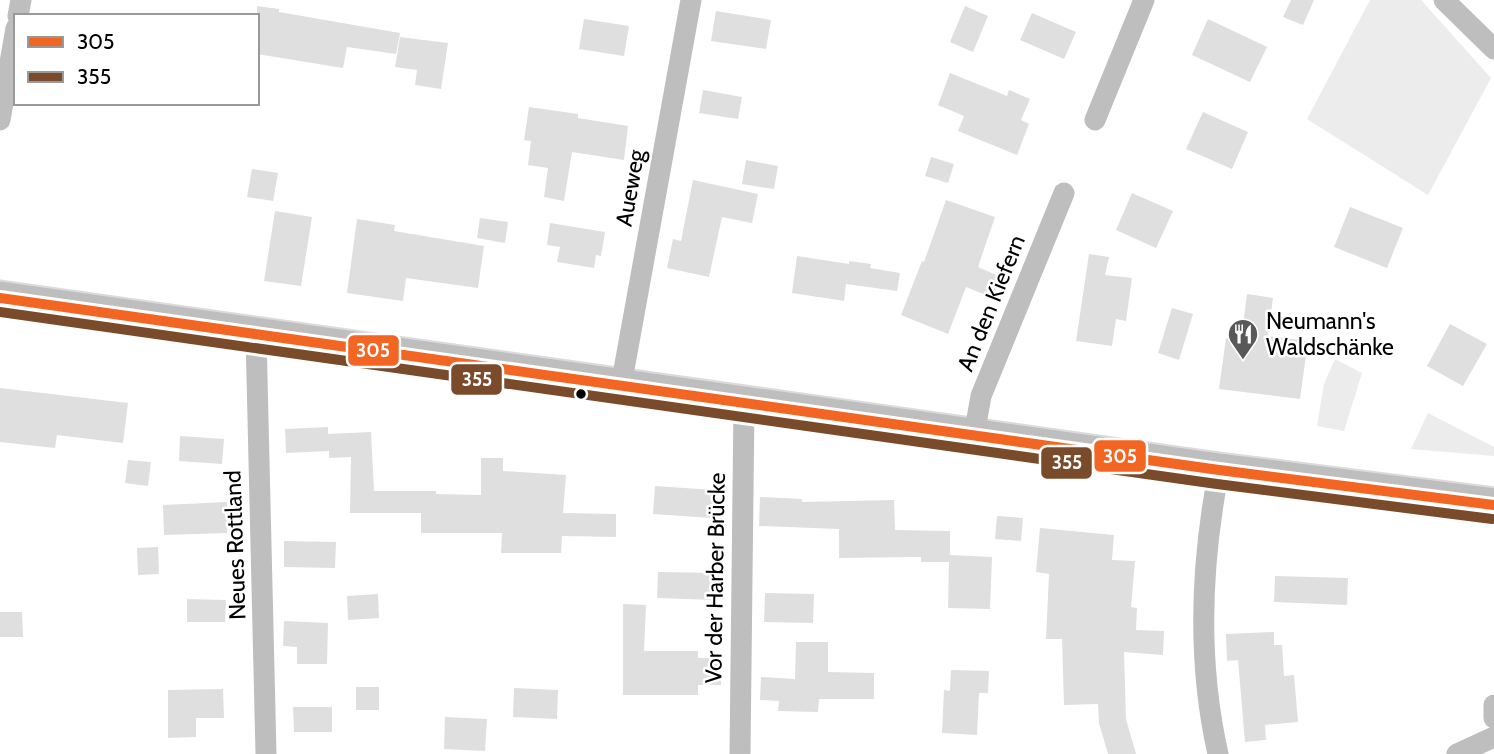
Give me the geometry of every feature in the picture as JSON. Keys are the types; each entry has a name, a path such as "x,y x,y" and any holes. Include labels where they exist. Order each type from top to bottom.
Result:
{"main road":[{"path":"0,298 1219,470 1494,505"}],"street":[{"name":"Aueweg","path":"621,386 691,0"},
{"path":"1095,120 1144,0"},
{"path":"1444,0 1494,49"},
{"path":"0,120 14,40"},
{"name":"An den Kiefern","path":"974,435 981,396 1064,193"},
{"name":"Neues Rottland","path":"256,335 267,754"},
{"name":"Vor der Harber Brücke","path":"740,754 744,403"},
{"path":"1218,754 1212,727 1202,612 1212,505 1219,470"},
{"path":"1494,705 1494,719"},
{"path":"1457,754 1494,737"}],"shaded area":[{"path":"1370,0 1421,0 1491,78 1428,195 1307,119"},
{"path":"1335,359 1362,373 1344,431 1317,426 1324,384"},
{"path":"1428,413 1494,447 1494,456 1411,449"}],"building":[{"path":"1291,0 1314,0 1303,25 1283,17"},
{"path":"257,6 400,33 396,54 347,47 343,68 259,54"},
{"path":"965,6 988,16 973,52 950,42"},
{"path":"716,11 771,20 766,49 711,41"},
{"path":"1032,13 1076,32 1064,59 1020,40"},
{"path":"584,19 629,26 624,56 579,49"},
{"path":"1208,19 1267,47 1250,82 1192,55"},
{"path":"400,37 448,43 441,89 415,85 417,70 395,67"},
{"path":"950,73 1007,96 1009,90 1030,99 1021,120 1029,124 1017,155 958,131 964,116 938,105"},
{"path":"703,90 742,97 738,119 699,113"},
{"path":"529,107 578,114 578,118 628,126 624,160 572,152 564,201 544,197 548,168 528,165 531,141 524,140"},
{"path":"1203,112 1248,132 1232,169 1186,149"},
{"path":"931,157 954,164 948,183 925,176"},
{"path":"746,160 778,166 774,189 742,184"},
{"path":"252,169 278,173 273,201 247,197"},
{"path":"693,180 758,194 752,223 722,217 709,277 667,268 673,239 681,241"},
{"path":"1132,193 1173,211 1156,248 1116,230"},
{"path":"946,200 995,217 978,267 1001,277 993,298 966,287 948,334 901,315 922,261 924,262"},
{"path":"1350,207 1403,228 1387,268 1334,247"},
{"path":"275,211 312,217 301,286 264,281"},
{"path":"480,218 508,222 505,243 477,238"},
{"path":"357,219 395,225 394,231 484,246 478,288 406,278 403,301 347,293"},
{"path":"550,223 605,232 601,256 596,255 594,268 557,262 560,247 547,245"},
{"path":"1089,254 1109,257 1105,275 1132,278 1126,321 1116,319 1112,346 1076,341"},
{"path":"797,256 849,264 849,261 871,264 870,268 900,273 897,291 846,284 844,301 792,293"},
{"path":"1247,294 1273,298 1268,336 1308,341 1300,399 1219,389 1226,338 1241,340"},
{"path":"1172,308 1193,314 1179,360 1158,353"},
{"path":"1450,324 1487,344 1463,386 1427,366"},
{"path":"0,388 128,403 123,443 57,435 55,448 0,442"},
{"path":"328,427 328,434 371,432 374,491 436,491 436,494 481,495 481,458 503,458 503,471 566,475 563,513 616,514 616,537 562,536 561,553 501,553 502,533 421,533 421,513 350,513 351,457 329,458 329,451 286,453 285,429"},
{"path":"180,436 224,439 222,464 179,461"},
{"path":"128,460 151,462 148,486 125,483"},
{"path":"655,486 714,490 712,518 653,514"},
{"path":"760,497 802,499 802,502 894,500 895,530 950,531 950,555 992,557 990,609 948,608 949,562 921,562 921,557 839,558 839,529 759,526"},
{"path":"227,502 227,533 164,535 163,505"},
{"path":"997,516 1023,518 1021,541 995,539"},
{"path":"1040,528 1114,535 1112,560 1135,561 1131,607 1137,608 1136,630 1164,631 1163,655 1124,652 1126,719 1136,754 1108,754 1099,723 1098,704 1064,705 1062,639 1046,639 1049,574 1036,572"},
{"path":"284,541 336,542 335,568 284,567"},
{"path":"158,547 159,574 138,575 137,548"},
{"path":"658,572 717,573 716,600 657,598"},
{"path":"1275,576 1348,578 1347,605 1274,602"},
{"path":"765,593 814,594 813,623 764,622"},
{"path":"378,594 379,618 348,620 347,596"},
{"path":"187,599 226,600 225,622 187,622"},
{"path":"623,604 646,605 644,651 698,651 698,658 720,658 721,685 698,685 698,695 623,695"},
{"path":"0,612 22,612 23,637 0,637"},
{"path":"284,621 328,623 327,664 297,664 297,647 283,646"},
{"path":"1274,632 1274,645 1282,645 1284,676 1294,675 1298,722 1265,725 1266,740 1245,742 1238,660 1227,661 1226,634"},
{"path":"796,642 828,642 828,672 874,673 874,699 819,699 818,712 778,711 779,701 760,700 761,677 795,679"},
{"path":"951,670 989,671 988,693 979,693 977,735 942,733 944,690 950,691"},
{"path":"356,687 379,687 379,710 356,710"},
{"path":"514,688 558,690 557,719 513,717"},
{"path":"223,689 224,718 196,718 196,737 168,738 168,690"},
{"path":"293,707 332,707 332,732 294,732"},
{"path":"445,717 487,719 485,751 444,749"}],"transit line":[{"name":"305","path":"0,298 1219,470 1494,505"},
{"name":"355","path":"0,312 1217,484 1492,519"}],"place":[{"name":"Neumann's Waldschänke","path":"1243,361"}]}
